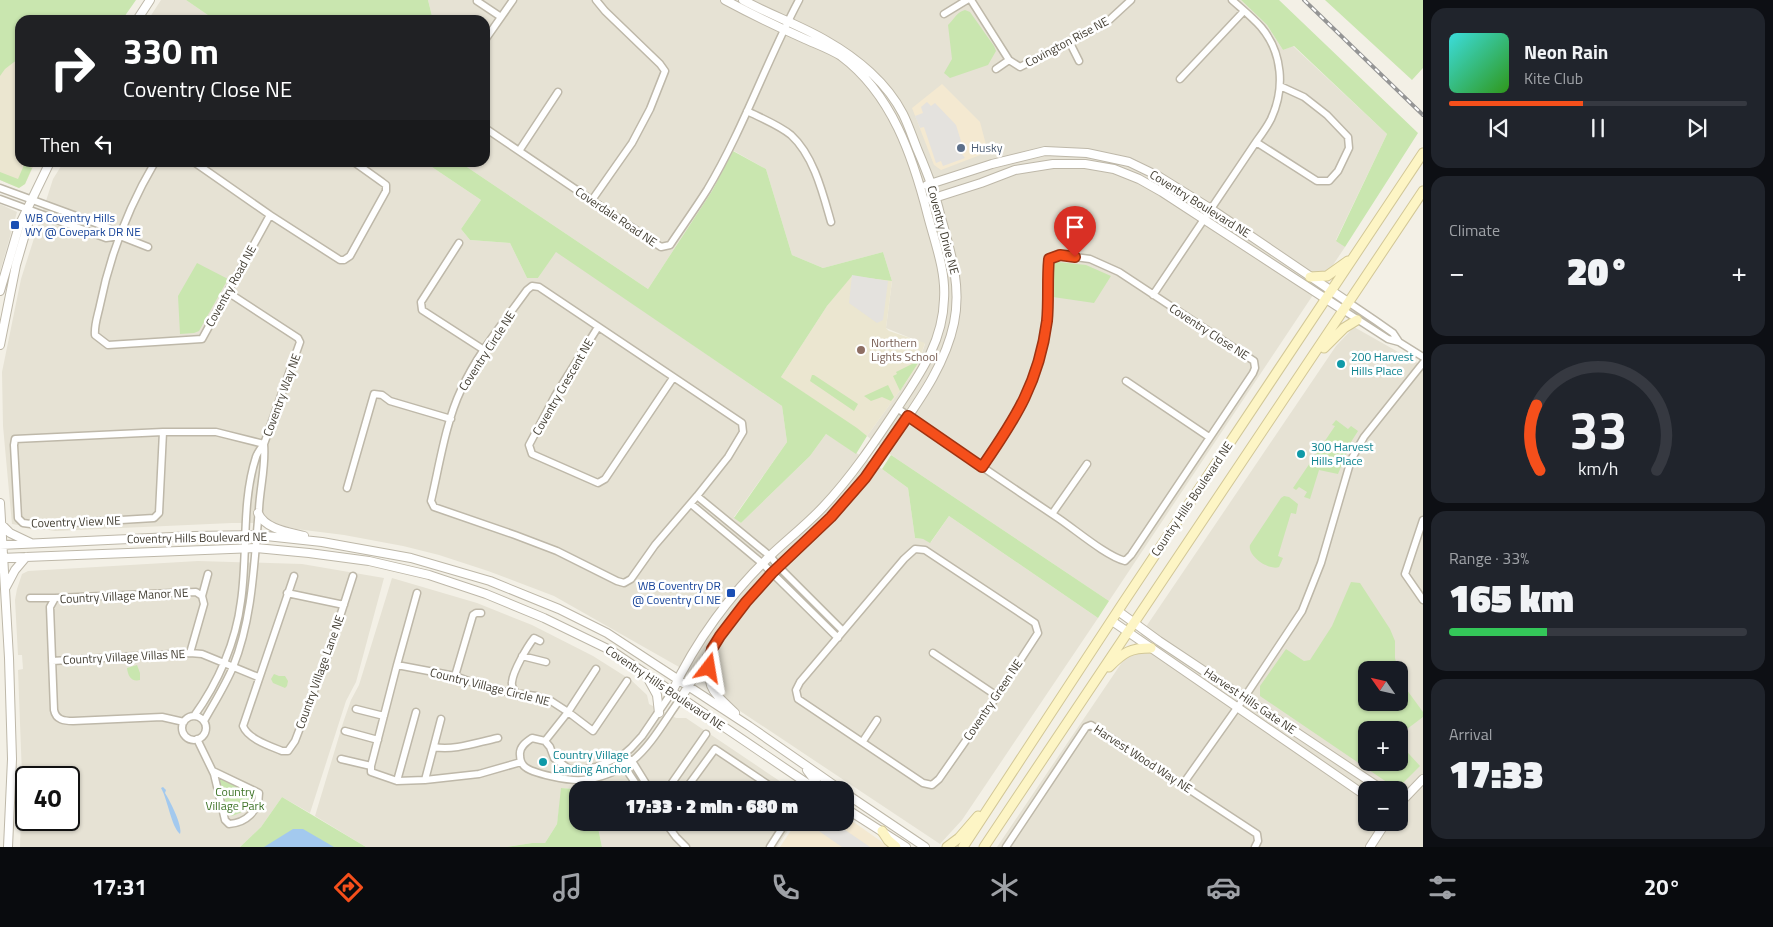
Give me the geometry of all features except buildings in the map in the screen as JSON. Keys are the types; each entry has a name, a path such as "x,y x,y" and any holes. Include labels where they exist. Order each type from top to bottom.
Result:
{"main road":[{"name":"Country Hills Boulevard NE","path":"963,847 1423,153"},
{"name":"Country Hills Boulevard NE","path":"984,847 1423,191"},
{"path":"1310,277 1327,276 1356,254"},
{"path":"1302,373 1344,328 1357,320"},
{"path":"1097,679 1128,651 1136,648 1151,648"},
{"path":"947,847 959,838 1000,791"},
{"path":"882,831 896,847"}],"street":[{"path":"140,15 150,0"},
{"path":"490,32 513,0"},
{"path":"592,200 632,143 650,109 665,71 605,12 596,0"},
{"name":"Coventry Drive NE","path":"681,698 720,636 746,602 778,567 831,517 865,478 908,416 935,374 948,343 954,323 957,282 953,260 932,184 903,113 882,83 852,56 826,40 786,26 725,0"},
{"name":"Coventry Drive NE","path":"672,692 709,629 736,594 770,556 822,508 855,470 925,366 942,321 944,282 924,201 899,127 884,101 857,70 839,55 743,0"},
{"name":"Coverdale Road NE","path":"490,131 661,247 670,244 707,190 747,111 799,0"},
{"path":"944,14 967,0"},
{"name":"Covington Rise NE","path":"971,0 1009,60 1020,66 1070,43 1106,23 1131,0"},
{"path":"1153,295 1256,142 1270,120 1278,99 1281,76 1273,45 1261,27 1232,0"},
{"path":"477,1 501,16"},
{"path":"1180,79 1244,11"},
{"path":"1070,43 1079,61"},
{"path":"996,69 1009,60"},
{"path":"1256,142 1317,181 1330,181 1349,148 1348,137 1326,115 1304,97 1280,86"},
{"path":"519,151 558,92"},
{"path":"747,111 791,135 802,149 818,178 831,222"},
{"path":"899,127 907,124"},
{"name":"Coventry Boulevard NE","path":"920,186 932,184 992,164 1045,151 1087,153 1129,162 1158,176 1211,209 1310,277 1328,296"},
{"path":"992,164 997,177"},
{"name":"Coventry Boulevard NE","path":"924,201 1015,170 1053,164 1085,164 1114,169 1139,179 1346,306"},
{"path":"0,291 19,226 48,167"},
{"name":"Coventry Road NE","path":"152,167 141,186 120,236 103,289 95,335 108,345 202,339 229,293 270,215"},
{"path":"201,167 270,215 340,260 348,258 386,191 386,185 361,167"},
{"path":"0,188 109,228 120,236 148,247"},
{"path":"0,199 106,238 120,236"},
{"path":"0,345 16,265 28,224 28,209"},
{"path":"459,243 421,302 422,310 484,350"},
{"name":"Coventry Close NE","path":"897,408 982,467 1052,514 1116,559 1125,561 1131,555 1254,373 1254,361 1119,272 1090,259 1060,255 1049,259 1047,318 1043,349 1036,372 1025,399 1012,423 982,467"},
{"name":"Coventry Circle NE","path":"532,286 539,287 742,423 743,432 728,457 655,546 631,579 624,583 617,581 549,548 479,522 434,508 431,501 460,390 484,350 527,290 532,286"},
{"name":"Coventry Way NE","path":"194,716 224,662 233,636 241,601 249,492 256,456 264,444 300,342 298,338 229,293"},
{"path":"1346,306 1357,320 1388,339 1399,342 1423,358"},
{"path":"1346,306 1393,333 1399,342"},
{"name":"Coventry Crescent NE","path":"598,327 555,396 529,446 532,454 598,483 605,479 673,378"},
{"path":"1183,784 1244,698 1302,610 1321,563 1351,460 1364,437 1423,363"},
{"path":"1126,380 1209,438"},
{"path":"347,488 374,394 382,395 390,401 451,419"},
{"name":"Coventry View NE","path":"163,432 159,513 154,518 38,524 23,523 18,518 15,439 163,432 216,432 264,444"},
{"name":"Coventry Way NE","path":"204,721 233,667 248,615 258,513 266,458 264,444"},
{"path":"1052,514 1087,464"},
{"path":"697,496 770,556 778,567 843,631"},
{"path":"0,503 1,557 5,589 12,759 8,847"},
{"path":"691,504 763,564 838,638"},
{"path":"258,513 262,521 268,525 322,542"},
{"path":"1423,520 1405,574 1423,600"},
{"path":"1,524 18,537 35,544"},
{"name":"Coventry Hills Boulevard NE","path":"1,545 257,535 322,542 412,558 490,581 559,609 607,633 749,726 828,781"},
{"name":"Coventry Hills Boulevard NE","path":"1,557 256,548 369,561 429,575 486,594 544,618 612,651 804,781"},
{"name":"Coventry Green NE","path":"915,549 924,550 1035,623 1038,633 997,696 938,780 932,785 923,783 798,699 796,690 800,682 838,638 904,559 915,549"},
{"path":"5,589 15,570 26,557"},
{"name":"Country Village Manor NE","path":"190,653 204,604 202,596 208,574"},
{"name":"Country Village Lane NE","path":"294,576 245,715 243,726 244,730 282,751 288,751 296,741 312,701 353,576"},
{"name":"Country Village Manor NE","path":"184,722 162,717 73,721 60,719 54,714 50,607 55,598 196,592 202,596"},
{"path":"417,592 370,766 372,772 397,782 479,774 521,762"},
{"name":"Country Village Lane NE","path":"287,593 344,605"},
{"path":"30,598 55,598"},
{"name":"Harvest Hills Gate NE","path":"1118,611 1369,781"},
{"path":"455,676 473,615 481,613"},
{"name":"Harvest Hills Gate NE","path":"1112,621 1358,791"},
{"path":"516,693 512,682 522,656 534,638 540,641"},
{"path":"712,649 708,674 712,690 749,726"},
{"name":"Country Village Villas NE","path":"52,661 190,653 202,654 233,667"},
{"path":"933,653 997,696"},
{"path":"522,656 546,662"},
{"name":"Country Village Circle NE","path":"397,665 455,676 484,687 536,696 551,701 568,712 545,741"},
{"path":"233,667 258,677"},
{"path":"596,669 568,712 593,731 627,681"},
{"path":"644,672 657,695 659,712"},
{"path":"672,692 642,736 623,756 596,767 583,770 569,769 554,758 550,747 545,741 532,738 524,743 519,752 521,762 528,769 546,775 578,780 608,774 632,761 649,743 681,698"},
{"path":"356,709 384,716"},
{"path":"397,782 416,712"},
{"path":"194,716 204,721 205,724 204,735 197,739 190,738 183,730 184,722 194,716"},
{"path":"425,780 441,719"},
{"path":"863,741 877,720"},
{"name":"Harvest Wood Way NE","path":"1006,847 1086,727 1091,725 1257,834 1258,841 1255,847"},
{"path":"345,731 378,740"},
{"path":"673,781 706,734"},
{"path":"434,747 457,746 498,738"},
{"path":"197,739 213,771 225,820 228,824 236,823 249,817 259,801 259,793 213,771"},
{"path":"692,781 715,749 763,781"},
{"path":"623,756 632,761 644,781"},
{"path":"623,756 624,766 634,781"},
{"path":"341,759 370,766"},
{"path":"800,761 815,781"},
{"path":"1408,794 1423,779"},
{"path":"854,799 925,847"},
{"path":"854,814 906,847"},
{"path":"672,831 686,847"},
{"path":"770,847 780,831"},
{"path":"1370,847 1380,831"}],"shaded area":[{"path":"161,0 186,0 208,15 151,15"},
{"path":"428,0 1241,0 1267,25 1283,50 1293,46 1387,134 1336,240 1345,247 1109,601 891,455 867,436 917,367 925,344 886,328 892,281 883,252 823,268 792,255 766,169 734,151 712,191 648,289 467,167 490,167 490,15 432,15"},
{"path":"0,53 15,58 15,167 33,167 25,184 19,188 0,180"},
{"path":"942,84 980,122 988,152 941,170 934,165 912,108"},
{"path":"927,102 931,106 935,103 956,125 961,141 958,149 965,158 943,166 941,161 936,163 924,127 920,128 915,116 923,113 921,107"},
{"path":"60,167 432,167 481,200 461,229 470,240 510,243 527,278 538,278 556,251 782,406 787,442 734,517 741,523 810,456 826,434 882,469 908,488 915,538 931,542 949,516 1098,618 962,820 940,844 854,787 854,781 845,781 731,705 709,684 554,596 488,571 439,555 403,546 344,535 296,529 274,523 232,523 55,531 12,524 3,426 2,372 21,279 53,179"},
{"path":"0,204 17,212 0,272"},
{"name":"Northern Lights School","path":"852,275 892,281 886,328 889,331 925,343 917,367 867,436 781,377 827,306"},
{"path":"852,275 888,281 883,320 877,323 849,303"},
{"path":"1354,327 1423,366 1423,847 997,847 1336,346"},
{"path":"198,561 302,564 384,578 356,682 346,701 310,813 282,797 261,827 240,847 20,847 20,831 80,831 80,766 22,766 18,670 23,669 22,655 18,655 15,600 22,574 28,571"},
{"path":"392,578 477,603 532,625 593,656 631,680 647,695 649,704 676,718 686,718 780,781 569,781 569,789 562,788 557,824 545,843 506,847 366,847 315,816 343,723 351,700 359,685"},
{"path":"854,822 889,847 780,847 791,831 854,831"},
{"path":"599,831 788,831 777,847 602,847"},
{"path":"819,831 847,831 870,847 842,847"}],"green space":[{"path":"0,0 136,0 126,15 15,15 15,61 5,69 0,76"},
{"path":"186,0 428,0 432,15 208,15"},
{"path":"1241,0 1279,0 1418,133 1345,247 1336,241 1387,134 1294,46 1283,50 1267,25"},
{"path":"1325,0 1423,0 1423,68 1412,80"},
{"path":"965,10 970,12 996,51 988,65 950,78 944,73 952,59 948,25 958,14"},
{"path":"733,151 766,169 792,255 823,268 883,252 892,281 852,276 827,306 781,377 867,436 856,454 826,434 810,456 741,523 734,518 787,442 782,406 556,252 538,278 527,278 510,243 470,240 461,229 481,200 432,167 467,167 648,289 712,191"},
{"path":"23,167 32,168 25,184 19,188 0,180 0,172 18,179"},
{"path":"197,263 228,279 199,331 180,334 178,296"},
{"path":"1054,263 1086,265 1111,276 1094,303 1053,297 1052,267"},
{"path":"920,360 900,391 893,376 897,374 896,372"},
{"path":"812,375 858,404 854,411 810,381"},
{"path":"888,385 894,397 891,401 882,397 871,401 864,396"},
{"path":"1336,420 1348,429 1351,426 1358,431 1351,442 1338,474 1319,470 1310,499 1304,497 1307,492 1299,487 1296,490 1293,488 1335,426 1332,425"},
{"path":"891,455 1109,601 1098,618 949,516 930,543 923,539 915,538 908,488 882,469"},
{"path":"1284,496 1289,497 1298,504 1296,514 1291,513 1278,556 1283,558 1279,567 1275,568 1265,565 1255,558 1250,545"},
{"path":"1351,582 1360,583 1390,629 1395,641 1396,661 1358,661 1358,711 1408,711 1408,691 1423,712 1423,717 1408,728 1408,721 1358,721 1358,763 1260,696 1260,686 1286,649 1304,661 1310,660 1332,626"},
{"path":"137,665 140,680 134,680 130,678 127,668"},
{"path":"274,674 285,676 288,681 285,688 273,683 271,679"},
{"path":"1408,753 1420,766 1405,781 1385,781 1370,771 1408,771"},
{"name":"Country Village Park","path":"214,774 252,790 254,798 247,810 232,816 223,813"},
{"path":"561,788 569,789 569,831 599,831 602,847 506,847 545,843 557,824"},
{"path":"282,797 366,847 240,847 261,827"}],"water":[{"path":"163,787 178,820 180,834 172,819 161,788"},
{"path":"293,829 303,829 334,847 264,847"}],"railway":[{"path":"1304,0 1423,115"}],"place":[{"name":"Husky","path":"961,148"},
{"name":"WB Coventry Hills WY @ Covepark DR NE","path":"15,225"},
{"name":"Northern Lights School","path":"861,350"},
{"name":"200 Harvest Hills Place","path":"1341,364"},
{"name":"300 Harvest Hills Place","path":"1301,454"},
{"name":"WB Coventry DR @ Coventry CI NE","path":"731,593"},
{"name":"Country Village Landing Anchor","path":"543,762"}],"route":[{"path":"709,668 712,649 746,602 772,573 831,517 865,478 908,416 982,467 1012,423 1025,399 1036,372 1043,349 1047,318 1049,259 1060,255 1075,257"}]}
